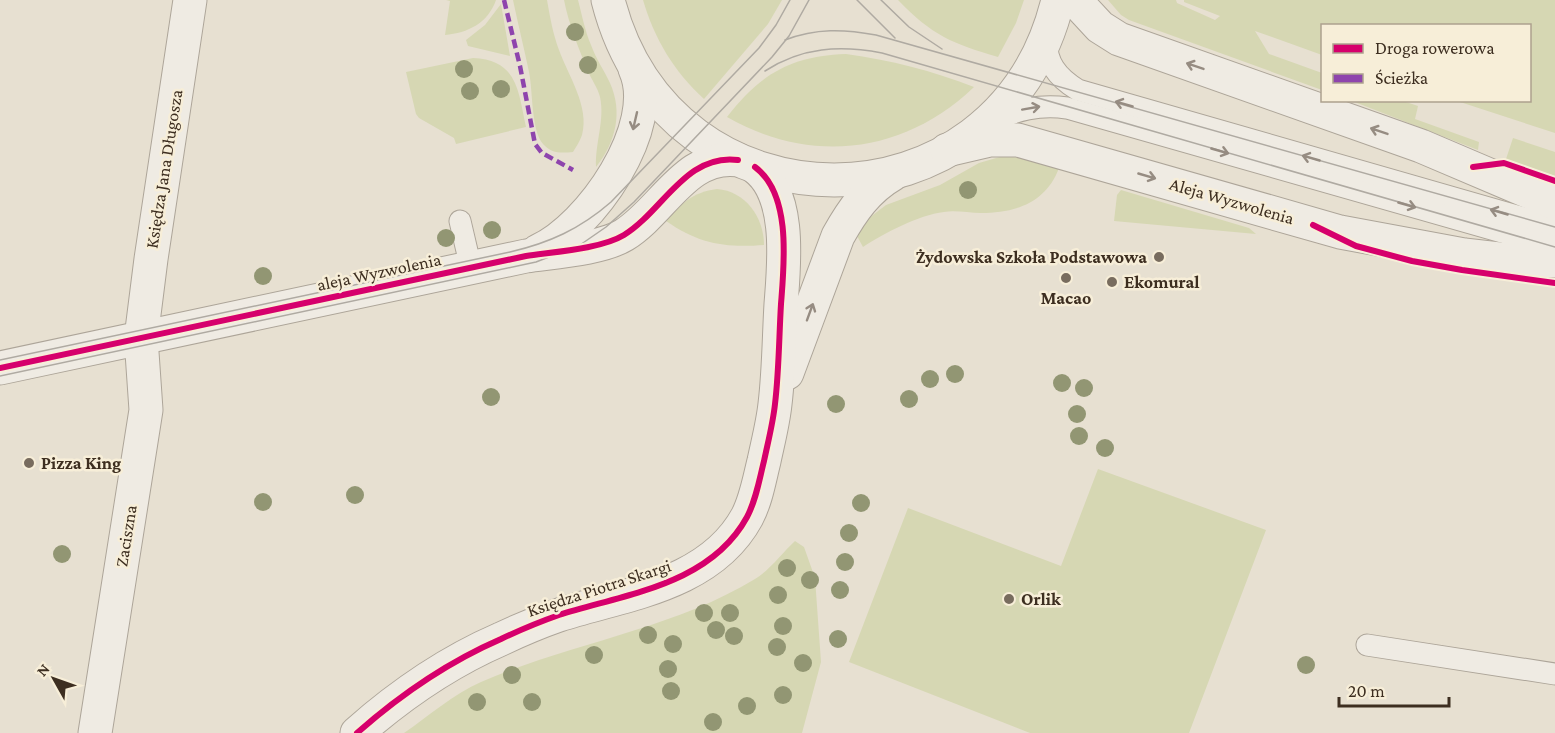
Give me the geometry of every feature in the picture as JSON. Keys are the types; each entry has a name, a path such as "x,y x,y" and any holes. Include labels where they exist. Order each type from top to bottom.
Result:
{"street":[{"name":"Księdza Jana Długosza","path":"141,338 152,248 190,0"},
{"path":"608,0 618,32 633,64 653,94 678,121 706,143 747,164 790,177 826,181 862,179 897,172 931,159 977,130 1014,92 1035,61 1047,36 1058,0"},
{"path":"1075,0 1100,27 1119,39 1421,146 1555,203"},
{"name":"aleja Wyzwolenia","path":"526,256 543,249 564,235 591,208 615,175 627,149 638,109 640,85 633,64"},
{"name":"Aleja Wyzwolenia","path":"947,150 990,140 1018,140 1340,232 1464,255 1555,261"},
{"name":"aleja Wyzwolenia","path":"0,368 526,256 605,243 623,235 637,224 682,181 704,164 724,158 747,164"},
{"name":"Księdza Piotra Skargi","path":"357,733 401,697 442,669 484,646 538,622 663,584 688,573 713,557 734,536 750,510 760,479 775,406 784,262 779,207 770,184 747,164"},
{"name":"Księdza Piotra Skargi","path":"775,406 838,236 862,198 897,172"},
{"name":"Zaciszna","path":"95,733 146,410 141,338"}],"lane":[{"path":"1047,36 1048,57 1054,70 1078,90 1555,227"},
{"path":"977,130 1003,116 1023,109 1041,106 1067,108 1555,247"},
{"path":"460,221 471,268"},
{"path":"1367,645 1555,674"}],"green space":[{"path":"446,0 496,0 482,21 462,32 445,35 450,1"},
{"path":"513,0 547,0 557,44 577,91 583,113 582,135 573,152 553,151 546,147 539,138 534,120 529,72"},
{"path":"564,0 578,0 589,40 614,94 617,116 613,137 596,167 601,114 600,97 577,45"},
{"path":"643,0 782,0 768,24 704,99 693,89 666,54"},
{"path":"898,0 1024,0 1016,23 998,57 944,37 922,22"},
{"path":"1108,0 1176,0 1177,3 1215,20 1220,16 1184,2 1184,0 1555,0 1555,133 1460,102 1531,102 1531,24 1321,24 1321,55 1255,31 1269,54 1321,73 1321,90 1129,20 1121,15"},
{"path":"501,4 510,56 468,46 466,40 485,25"},
{"path":"846,54 911,67 974,87 947,109 918,127 887,139 856,145 824,146 791,142 759,132 727,117 752,89 778,70 809,59"},
{"path":"473,58 488,60 507,71 518,90 526,127 456,144 454,138 416,114 406,72"},
{"path":"1355,102 1406,102 1418,106 1415,119 1479,142 1478,150"},
{"path":"1513,138 1555,152 1555,176 1506,159"},
{"path":"1003,156 1023,158 1059,168 1046,190 1028,204 994,213 953,211 934,214 902,225 863,247 857,236 865,221 886,205 940,185 979,163"},
{"path":"717,189 736,195 751,207 761,225 764,245 737,246 713,243 690,235 666,221 676,209 694,196"},
{"path":"1121,190 1249,228 1256,234 1114,221 1117,195"},
{"name":"Orlik","path":"1098,469 1266,530 1189,733 1030,733 849,662 908,508 1061,566"},
{"path":"795,541 804,547 815,578 821,662 802,733 404,733 451,699 481,682 515,668 655,624 723,596 755,579"}],"tram line":[{"path":"0,360 510,252 564,234 588,220 611,202 759,48 776,25 790,0"},
{"path":"0,376 536,262 580,245 606,227 634,202 772,57 789,36 809,0"},
{"path":"857,0 895,38"},
{"path":"881,0 909,27 942,49"},
{"path":"785,40 808,33 830,31 876,35 1555,227"},
{"path":"765,71 793,57 822,50 851,49 882,53 1555,247"}],"marked path":[{"path":"504,0 535,144 542,153 573,170"}],"cycle path":[{"path":"0,368 526,256 603,244 624,235 638,225 689,174 704,165 720,160 738,160"},
{"path":"1473,167 1504,163 1555,181"},
{"path":"357,733 425,680 481,648 559,615 664,584 711,558 731,540 747,517 755,497 772,425 777,379 784,251 783,231 775,194 767,179 755,167"},
{"path":"1313,225 1356,246 1412,261 1555,283"}],"place":[{"name":"Żydowska Szkoła Podstawowa","path":"1159,257"},
{"name":"Macao","path":"1066,278"},
{"name":"Ekomural","path":"1112,282"},
{"name":"Pizza King","path":"29,463"},
{"name":"Orlik","path":"1009,599"}]}
